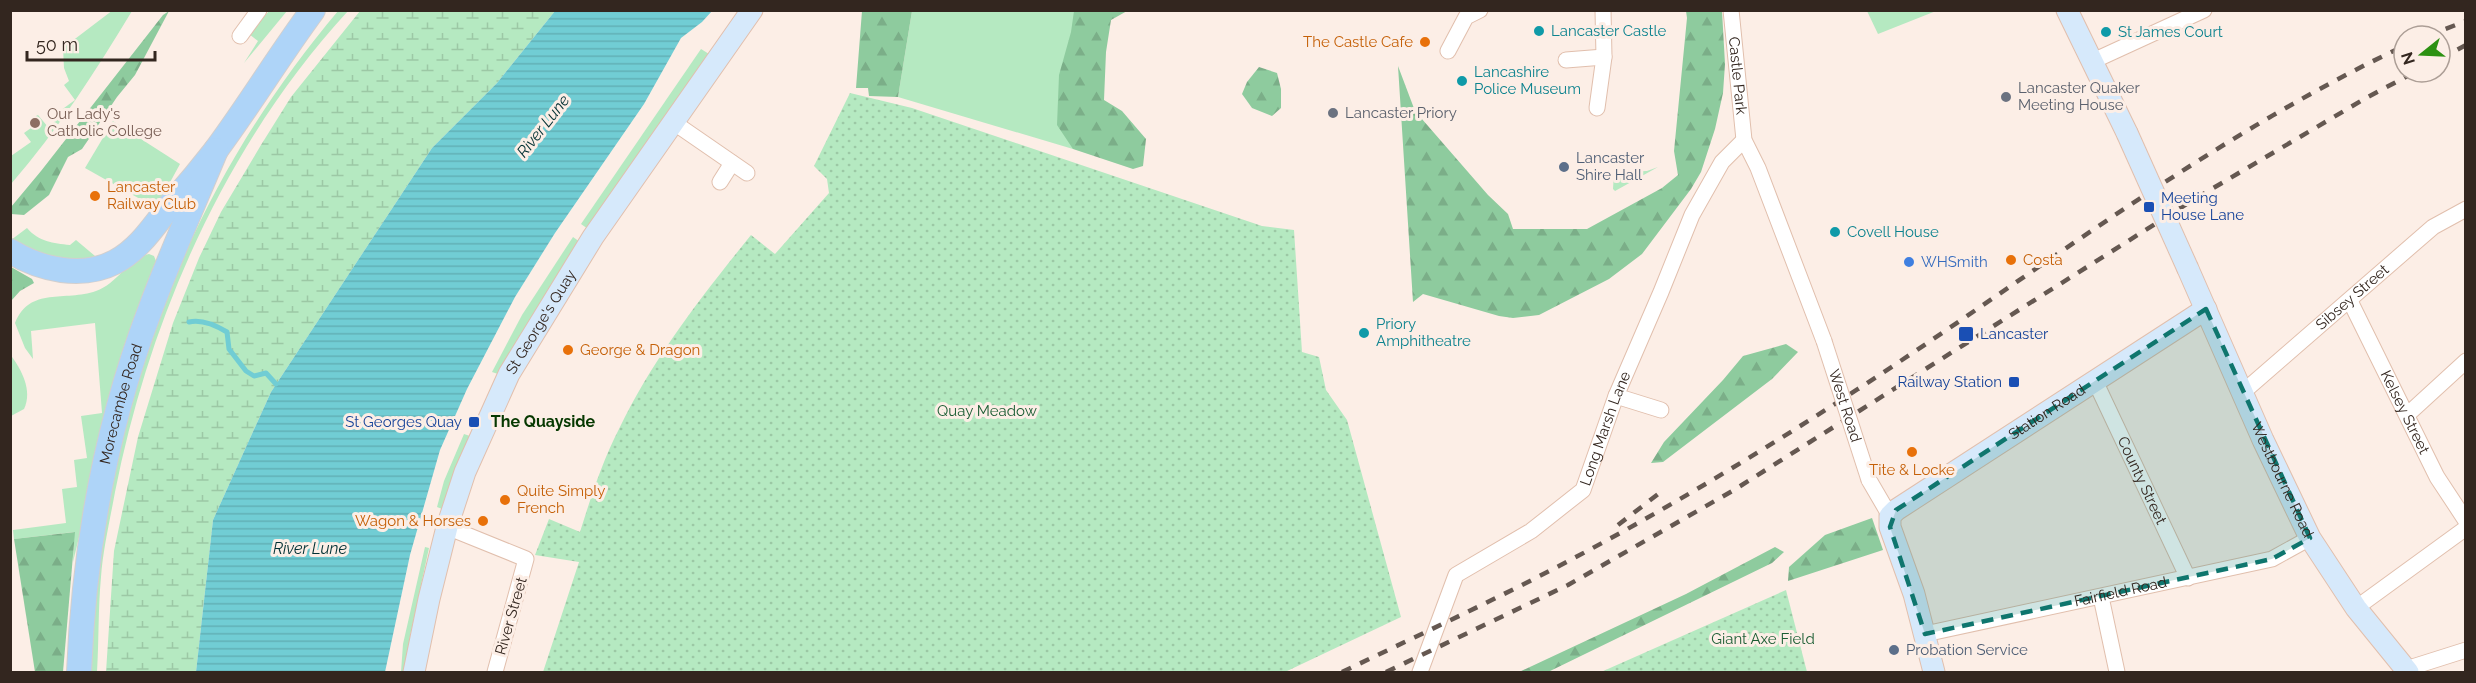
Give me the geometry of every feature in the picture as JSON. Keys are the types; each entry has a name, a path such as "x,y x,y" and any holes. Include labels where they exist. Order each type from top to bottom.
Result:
{"main road":[{"name":"Morecambe Road","path":"10,251 28,262 60,271 85,270 114,263 137,247 216,150 313,10"},
{"name":"Morecambe Road","path":"79,672 84,590 91,541 113,432 127,379 150,310 216,150"}],"street":[{"path":"240,36 259,10"},
{"name":"St George's Quay","path":"414,672 447,527 465,472 508,374 593,237 752,10"},
{"path":"1448,51 1466,17 1480,10"},
{"path":"1598,108 1604,57 1601,26 1603,10"},
{"name":"Castle Park","path":"1731,10 1744,140"},
{"path":"2067,10 2093,61 2204,10"},
{"path":"1566,60 1604,57"},
{"name":"Westbourne Road","path":"2093,61 2242,393 2310,538 2356,608 2407,671"},
{"path":"673,122 747,173"},
{"name":"West Road","path":"1744,140 1758,168 1801,276 1869,480 1890,516 1890,527 1914,594 1934,672"},
{"name":"Long Marsh Lane","path":"1420,672 1456,575 1531,531 1583,490 1616,396 1692,215 1722,162 1744,140"},
{"path":"720,182 732,163"},
{"name":"Sibsey Street","path":"2242,393 2433,227 2466,209"},
{"name":"Kelsey Street","path":"2350,301 2438,477 2466,521"},
{"name":"Station Road","path":"1890,516 2206,309"},
{"path":"2407,415 2466,361"},
{"name":"County Street","path":"2095,381 2188,578"},
{"path":"1616,396 1661,410"},
{"name":"River Street","path":"447,527 526,559 495,672"},
{"path":"2356,608 2466,528"},
{"name":"Fairfield Road","path":"1925,634 2272,559 2310,538"},
{"path":"2102,597 2118,672"},
{"path":"2407,671 2466,650"}],"highlighted area":[{"path":"2206,309 2310,538 2272,559 1925,634 1890,527 1896,510"}],"green space":[{"path":"113,10 132,11 75,100 64,85 69,81 64,68 63,48"},
{"path":"169,11 135,75 117,97 82,149 68,157 49,195 24,215 11,214 11,207 163,15"},
{"path":"269,11 287,11 244,63 258,41 249,34"},
{"path":"338,11 348,11 304,63 265,118 230,175 199,235 172,298 149,361 130,426 115,492 102,566 97,672 89,672 99,566 116,461 149,347 168,294 214,194 241,146 303,55"},
{"path":"360,11 555,11 497,83 432,148 271,392 213,520 196,672 106,672 114,551 138,437 173,323 199,258 221,212 261,145 291,97"},
{"path":"862,11 912,11 898,97 869,96 868,88 856,88"},
{"path":"912,11 1076,11 1073,149 898,97"},
{"path":"1074,11 1127,11 1111,20 1106,52 1104,100 1122,111 1146,139 1143,166 1133,169 1073,149 1057,125 1059,75 1071,32"},
{"path":"1686,11 1722,11 1725,64 1723,93 1715,129 1701,172 1691,189 1642,254 1609,279 1539,315 1513,318 1499,316 1423,294 1413,302 1398,66 1415,111 1488,195 1508,214 1513,229 1587,229 1662,188 1678,175 1674,151"},
{"path":"1867,11 1936,11 1878,34"},
{"path":"701,49 709,54 588,229 581,224"},
{"path":"1259,67 1277,73 1281,89 1281,108 1272,116 1252,108 1242,94 1247,82"},
{"name":"Quay Meadow","path":"850,93 912,108 1262,226 1294,230 1302,352 1319,357 1326,390 1347,420 1401,617 1285,672 543,672 579,562 535,555 549,519 580,532 602,467 632,403 663,352 697,304 751,235 775,254 829,193 827,179 814,166"},
{"path":"75,100 45,143 11,184 11,156 31,142 24,133 38,123 34,117 38,115 48,127 56,120 53,116"},
{"path":"113,121 180,164 156,208 85,168"},
{"path":"1658,167 1615,191 1613,189 1614,172 1647,171"},
{"path":"27,228 41,239 52,242 70,245 76,240 95,256 63,260 41,254 11,240"},
{"path":"573,237 580,242 498,374 492,372 522,315"},
{"path":"149,254 154,256 156,261 126,344 73,562 74,532 14,539 13,530 66,523 62,489 77,487 74,460 87,458 81,416 102,413 95,323 31,331 33,359 25,348 15,323 22,311 30,304 50,297 96,291 110,283 135,261"},
{"path":"11,267 32,279 34,283 20,291 11,301"},
{"path":"1786,344 1798,352 1772,379 1663,462 1651,463 1664,442 1743,356"},
{"path":"10,354 22,373 27,394 24,409 11,416"},
{"path":"464,434 470,436 450,483 442,509 437,507 444,481"},
{"path":"1872,518 1883,550 1788,581 1789,567 1825,535"},
{"path":"75,532 63,672 35,672 14,539"},
{"path":"425,547 429,548 410,636 406,672 401,672 403,644"},
{"path":"1775,547 1784,552 1772,563 1548,672 1519,672 1686,594"},
{"name":"Giant Axe Field","path":"1786,590 1807,672 1601,672"}],"water":[{"name":"River Lune","path":"555,11 712,11 681,38 644,104 555,233 515,297 467,389 440,450 410,555 385,672 196,672 213,520 271,392 432,148 497,83"}],"waterway":[{"path":"189,322 204,322 227,332 229,349 246,371 254,376 266,373 276,384"}],"railway":[{"path":"2452,26 2466,21"},
{"path":"2452,53 2466,45"},
{"path":"1342,672 1559,566 1711,481 1858,389 2193,164 2332,82 2392,52"},
{"path":"1386,672 1568,585 1734,490 2193,200 2392,84"},
{"path":"1618,525 1662,491"}],"place":[{"name":"Lancaster Castle","path":"1539,31"},
{"name":"St James Court","path":"2106,32"},
{"name":"The Castle Cafe","path":"1425,42"},
{"name":"Lancashire Police Museum","path":"1462,81"},
{"name":"Lancaster Quaker Meeting House","path":"2006,97"},
{"name":"Lancaster Priory","path":"1333,113"},
{"name":"Our Lady's Catholic College","path":"35,123"},
{"name":"Lancaster Shire Hall","path":"1564,167"},
{"name":"Lancaster Railway Club","path":"95,196"},
{"name":"Meeting House Lane","path":"2149,207"},
{"name":"Covell House","path":"1835,232"},
{"name":"Costa","path":"2011,260"},
{"name":"WHSmith","path":"1909,262"},
{"name":"Priory Amphitheatre","path":"1364,333"},
{"name":"Lancaster","path":"1966,334"},
{"name":"George & Dragon","path":"568,350"},
{"name":"Railway Station","path":"2014,382"},
{"name":"St Georges Quay","path":"474,422"},
{"name":"Tite & Locke","path":"1912,452"},
{"name":"Quite Simply French","path":"505,500"},
{"name":"Wagon & Horses","path":"483,521"},
{"name":"Probation Service","path":"1894,650"}],"district":[{"name":"The Quayside","path":"543,421"}]}
